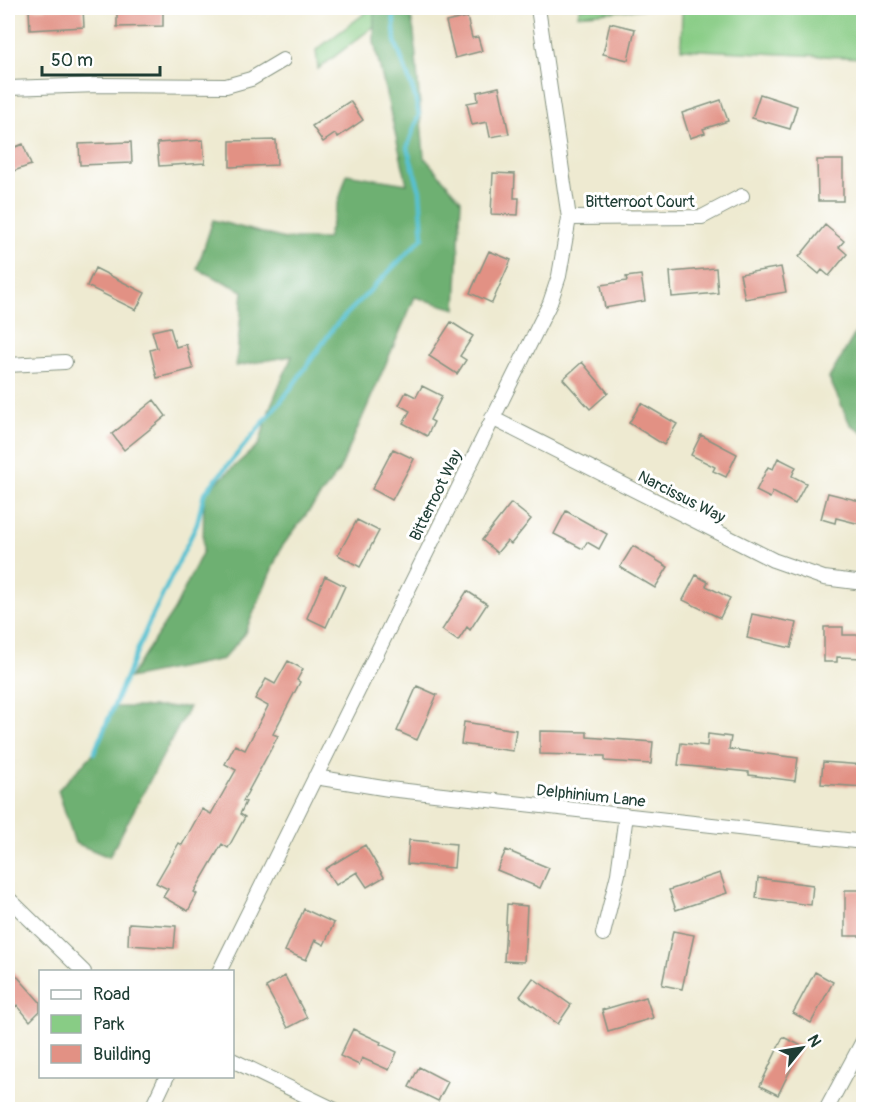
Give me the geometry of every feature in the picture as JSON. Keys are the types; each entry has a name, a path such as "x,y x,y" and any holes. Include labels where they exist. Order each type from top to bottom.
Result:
{"street":[{"name":"Bitterroot Way","path":"220,970 550,303 559,276 569,218 538,8"},
{"path":"8,88 99,85 226,86 250,79 283,60"},
{"name":"Bitterroot Court","path":"569,218 702,217 742,195"},
{"path":"8,365 65,362"},
{"name":"Narcissus Way","path":"492,418 773,560 824,578 864,583"},
{"name":"Delphinium Lane","path":"315,777 388,789 864,842"},
{"path":"603,934 618,874 626,815"},
{"path":"8,898 82,970"},
{"path":"826,1110 864,1039"},
{"path":"234,1061 334,1110"},
{"path":"151,1110 167,1078"}],"green space":[{"path":"372,8 398,8 318,69 316,50"},
{"path":"374,8 409,8 414,32 424,157 461,200 456,309 415,297 339,471 281,548 244,635 223,659 129,678 174,610 203,551 204,494 259,444 271,405 292,356 236,366 243,291 197,269 213,220 285,239 327,239 347,174 407,184 374,42"},
{"path":"580,8 652,8 578,15"},
{"path":"682,8 863,8 863,58 681,49"},
{"path":"863,320 863,433 850,424 829,378"},
{"path":"113,707 189,707 109,857 75,843 58,790 94,753"}],"building":[{"path":"83,8 84,27 30,30 29,9"},
{"path":"117,8 163,8 163,26 117,27"},
{"path":"467,17 472,38 478,37 482,51 455,58 446,22"},
{"path":"610,23 635,29 628,60 603,54"},
{"path":"499,87 509,134 490,137 487,122 472,125 467,103 478,101 477,92"},
{"path":"760,94 797,106 790,129 752,118"},
{"path":"721,100 728,121 703,129 705,133 690,138 682,113"},
{"path":"350,101 363,120 338,137 335,134 323,142 312,126"},
{"path":"203,140 205,163 159,166 157,143"},
{"path":"276,140 277,165 230,167 230,141"},
{"path":"131,142 132,163 80,165 79,144"},
{"path":"23,144 31,165 8,173 8,150"},
{"path":"817,160 843,160 843,201 818,201"},
{"path":"493,173 515,174 514,198 519,198 518,215 491,214"},
{"path":"825,225 844,241 839,247 847,254 829,276 822,270 819,274 799,257"},
{"path":"489,251 511,260 492,303 470,293"},
{"path":"781,267 786,292 745,299 740,274"},
{"path":"95,268 145,293 136,310 87,286"},
{"path":"716,268 718,293 672,297 670,272"},
{"path":"641,275 645,301 605,308 601,285 627,281 626,277"},
{"path":"451,322 473,336 460,356 466,360 457,374 429,356"},
{"path":"170,327 176,347 186,344 193,369 157,378 150,350 157,348 152,331"},
{"path":"582,362 608,393 590,409 563,379"},
{"path":"422,386 442,396 430,420 434,422 427,436 403,423 410,411 399,405 406,392 416,397"},
{"path":"154,400 166,416 124,450 112,434"},
{"path":"641,403 677,424 664,445 629,423"},
{"path":"701,435 737,454 726,477 713,471 715,467 691,455"},
{"path":"393,449 414,459 392,500 372,489"},
{"path":"778,458 796,467 792,476 806,483 795,504 773,492 770,498 756,491 768,467 773,469"},
{"path":"828,493 864,502 864,525 836,518 835,523 821,519"},
{"path":"511,503 531,519 511,544 507,541 497,553 482,540"},
{"path":"566,511 607,534 599,549 587,542 583,549 554,534"},
{"path":"357,520 379,531 360,567 338,555"},
{"path":"633,546 668,567 655,588 620,567"},
{"path":"696,575 708,582 706,586 730,598 720,618 683,600"},
{"path":"325,576 345,586 326,627 307,618"},
{"path":"467,591 487,604 470,630 467,627 458,641 442,630"},
{"path":"752,614 797,623 791,648 747,638"},
{"path":"824,627 843,627 843,635 864,635 864,658 837,657 837,662 824,662"},
{"path":"288,661 303,669 297,680 300,682 273,734 278,736 243,801 246,802 240,814 245,817 228,848 222,844 194,892 197,894 188,911 163,897 168,889 156,883 179,843 182,845 202,809 211,814 236,770 225,764 235,745 245,750 268,706 255,699 266,679 275,684"},
{"path":"417,686 437,695 417,740 397,731"},
{"path":"464,722 516,730 513,751 461,744"},
{"path":"540,731 587,732 587,737 653,742 651,764 605,761 605,756 540,754"},
{"path":"708,734 731,737 729,749 798,758 795,781 749,775 749,772 678,765 681,743 707,746"},
{"path":"823,762 864,765 864,787 821,784"},
{"path":"409,840 456,844 454,868 407,864"},
{"path":"365,845 384,877 367,887 357,872 336,885 325,869"},
{"path":"506,850 549,868 540,888 497,870"},
{"path":"720,873 727,893 676,910 669,890"},
{"path":"758,878 813,885 811,905 756,898"},
{"path":"845,890 864,890 864,936 845,936"},
{"path":"507,904 527,906 524,962 504,961"},
{"path":"304,909 334,923 324,945 315,940 306,960 285,951"},
{"path":"129,923 176,926 174,948 128,945"},
{"path":"673,931 694,935 682,989 662,985"},
{"path":"8,966 39,1001 39,1012 30,1021 17,1005 8,1014"},
{"path":"815,972 833,982 811,1023 793,1013"},
{"path":"285,976 307,1018 288,1028 266,987"},
{"path":"533,978 571,1005 558,1024 520,996"},
{"path":"646,997 653,1018 608,1031 602,1010"},
{"path":"353,1029 397,1052 389,1070 362,1058 359,1065 340,1056"},
{"path":"783,1037 802,1046 778,1095 760,1086"},
{"path":"419,1067 448,1082 438,1101 409,1087"}],"waterway":[{"path":"94,753 149,623 197,524 204,494 286,395 335,326 423,237 420,191 407,148 419,115 414,93 395,41 393,8"}]}
